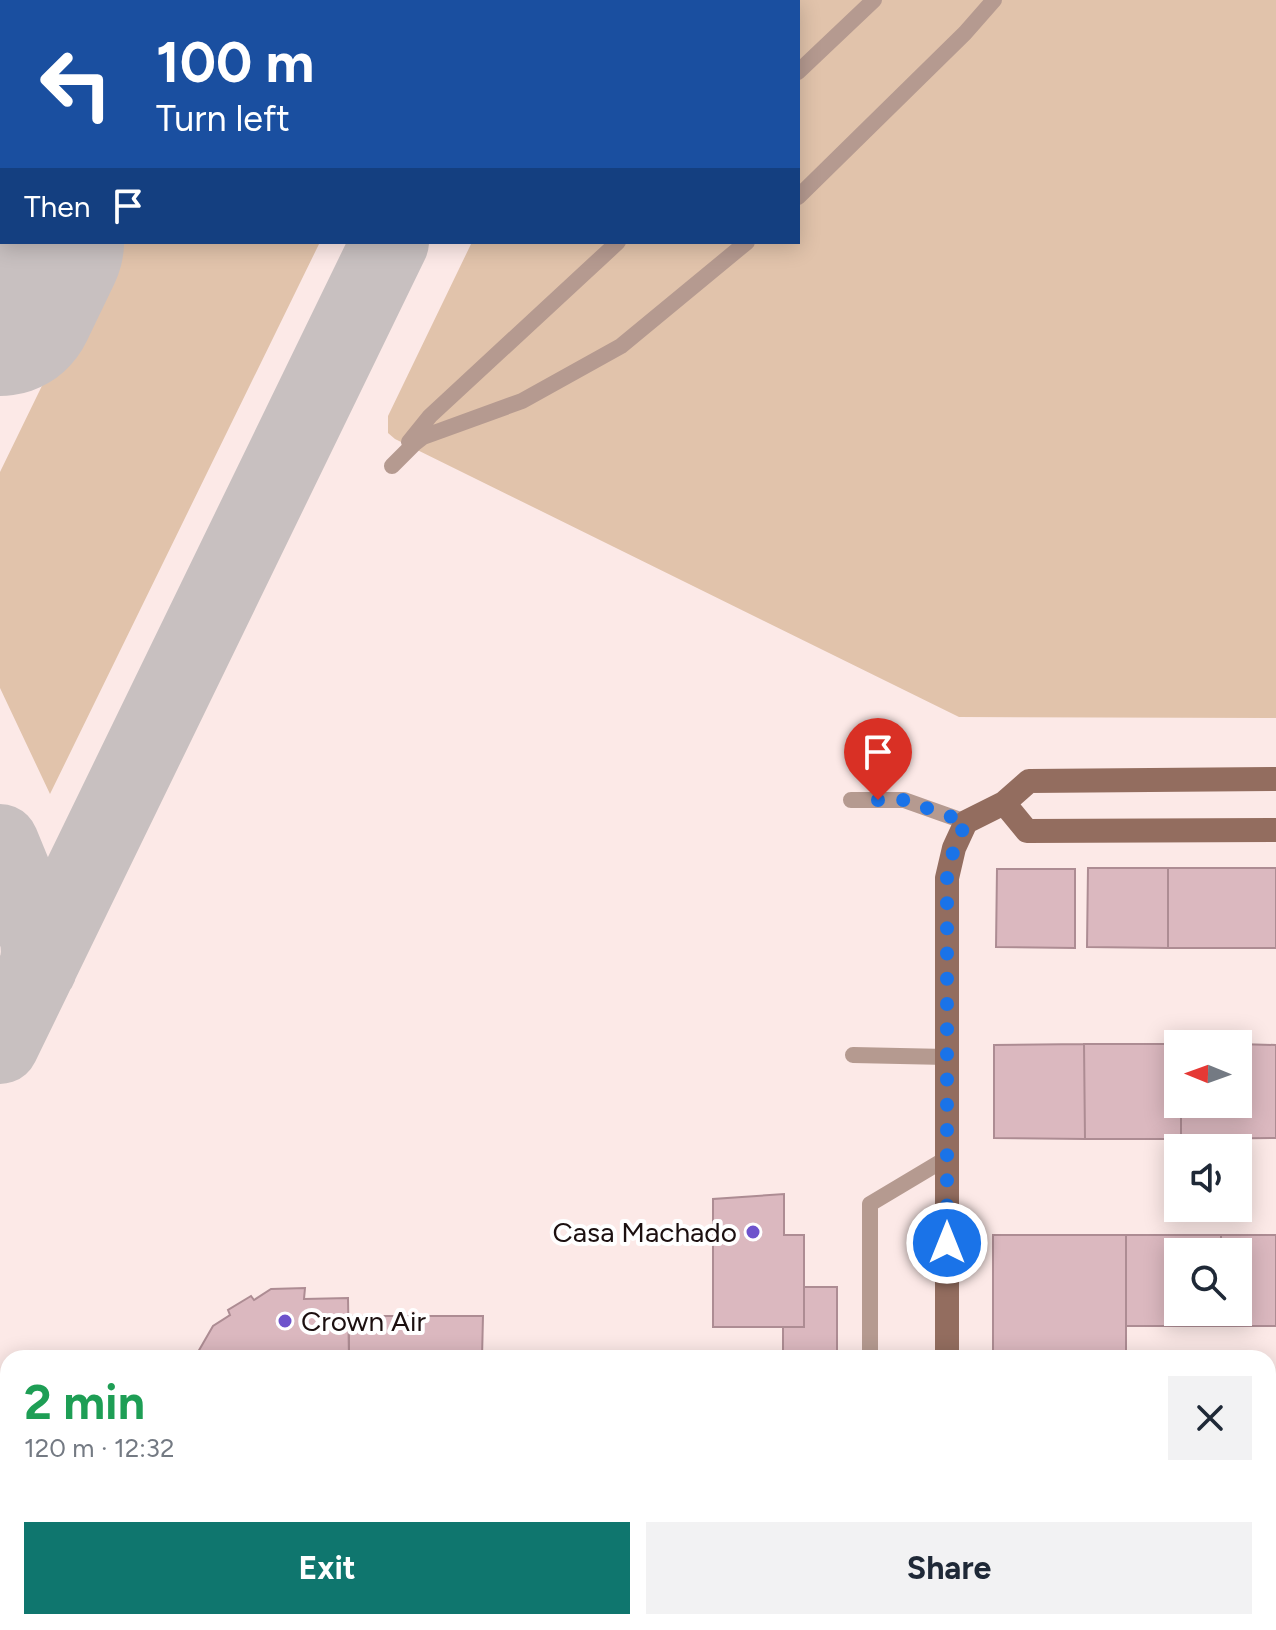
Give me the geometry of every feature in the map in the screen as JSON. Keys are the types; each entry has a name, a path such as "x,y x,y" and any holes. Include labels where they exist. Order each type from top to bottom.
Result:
{"street":[{"path":"947,1350 947,878 954,848 966,822 1004,803 1029,781 1276,779"},
{"path":"1004,803 1027,831 1276,830"}],"lane":[{"path":"800,70 874,0"},
{"path":"800,195 965,33 994,0"},
{"path":"616,244 430,416 392,466 423,437 522,401 621,346 745,244"},
{"path":"460,388 455,404 458,410 477,417"},
{"path":"851,800 904,800 966,822"},
{"path":"853,1055 947,1057"},
{"path":"870,1350 870,1204 947,1158"}],"shaded area":[{"path":"800,0 1276,0 1276,1350 0,1350 0,244 800,244"},
{"path":"800,0 1276,0 1276,718 959,717 395,439 388,433 388,416 471,244 800,244"},
{"path":"111,244 319,244 50,794 0,688 0,472"}],"building":[{"path":"1088,868 1168,868 1168,948 1087,947"},
{"path":"1168,868 1276,868 1276,948 1168,948"},
{"path":"997,869 1075,869 1075,948 996,947"},
{"path":"1084,1044 1085,1139 994,1138 994,1045"},
{"path":"1084,1044 1164,1044 1164,1118 1181,1118 1181,1134 1164,1134 1164,1139 1085,1139"},
{"path":"1252,1044 1276,1045 1276,1138 1252,1138 1252,1134 1181,1134 1181,1118 1252,1118"},
{"path":"784,1194 784,1235 804,1235 804,1327 713,1327 713,1199"},
{"path":"993,1235 1126,1235 1126,1350 993,1350"},
{"path":"1126,1235 1221,1235 1221,1238 1164,1238 1164,1326 1126,1326"},
{"path":"1221,1235 1276,1235 1276,1326 1252,1326 1252,1238 1221,1238"},
{"path":"804,1287 837,1287 837,1350 783,1350 783,1327 804,1327"},
{"name":"Crown Air","path":"305,1288 304,1299 348,1298 349,1350 199,1350 213,1326 230,1315 228,1310 251,1296 254,1300 271,1289"},
{"path":"349,1316 483,1316 482,1350 349,1350"}],"taxiway":[{"path":"0,1045 389,244"},
{"path":"0,843 39,938 38,968"}],"runway":[{"path":"0,300 27,244"}],"place":[{"name":"Casa Machado","path":"753,1232"},
{"name":"Crown Air","path":"285,1321"}],"route":[{"path":"878,800 904,800 966,822 954,848 947,878 947,1243"}]}
